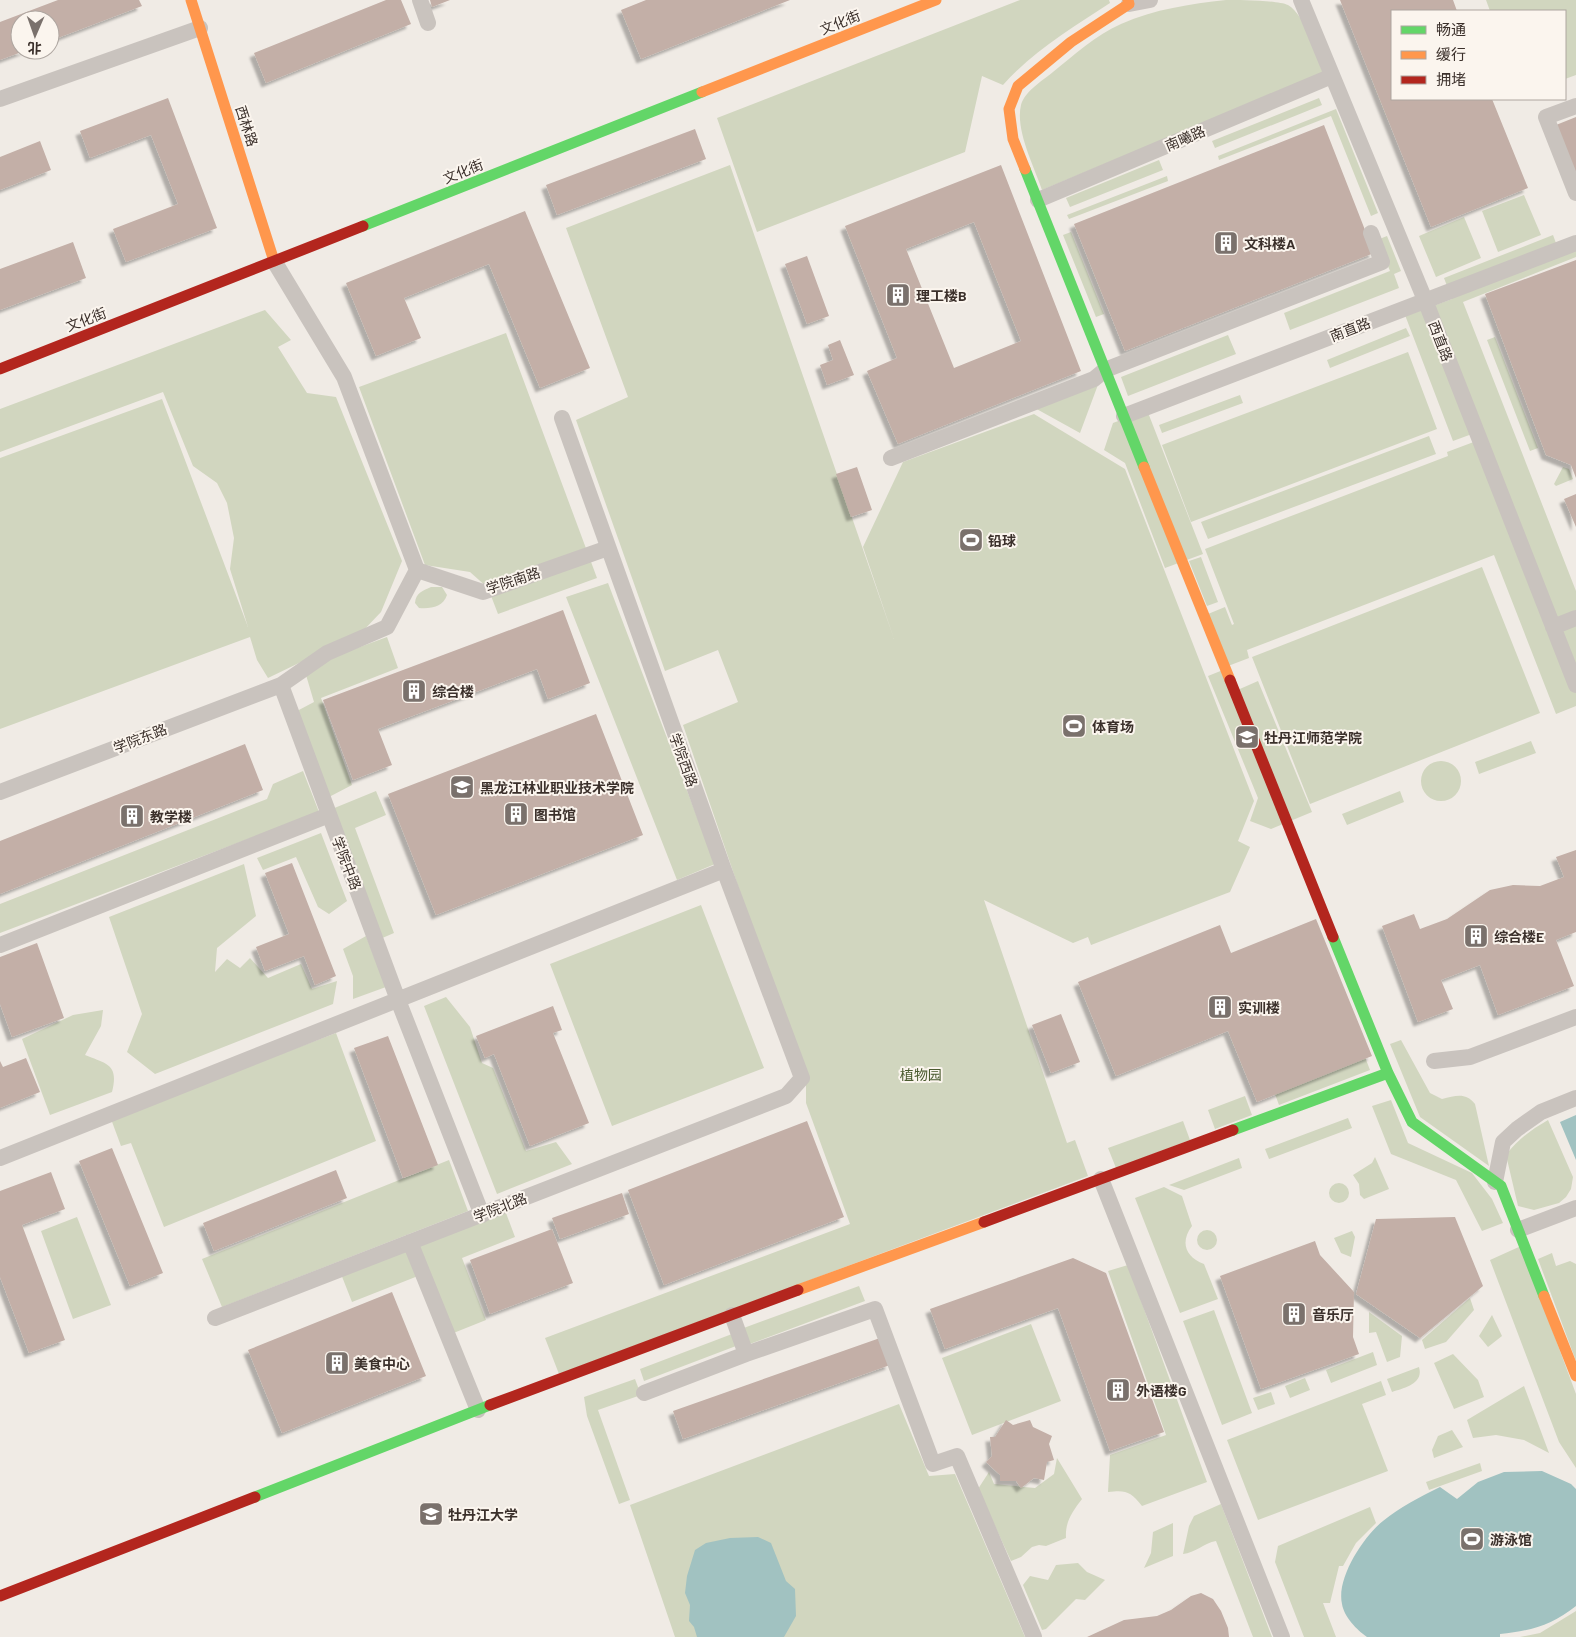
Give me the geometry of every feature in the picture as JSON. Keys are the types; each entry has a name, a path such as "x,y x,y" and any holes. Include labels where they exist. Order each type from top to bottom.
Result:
{"street":[{"name":"西林路","path":"191,0 274,261"},
{"path":"420,0 428,23"},
{"name":"文化街","path":"0,369 936,0"},
{"path":"1150,0 1128,2 1071,42 1018,86 1009,109 1013,139 1104,370 1388,1073 1412,1122 1501,1186 1576,1376"},
{"name":"西直路","path":"1301,0 1425,300 1576,685"},
{"path":"0,98 200,28"},
{"name":"南曦路","path":"1038,200 1332,76"},
{"path":"1576,106 1546,117 1576,193"},
{"path":"891,458 1094,379 1104,370 1382,262 1371,233"},
{"name":"南直路","path":"1124,416 1576,243"},
{"path":"274,261 344,377 417,570 387,628 327,653 281,685"},
{"name":"学院西路","path":"562,418 724,870 802,1078 786,1096"},
{"name":"学院南路","path":"417,570 483,592 608,548"},
{"path":"1553,627 1576,618"},
{"name":"学院东路","path":"0,792 281,685"},
{"name":"学院中路","path":"281,685 398,1000 482,1214"},
{"path":"0,945 329,814"},
{"path":"0,1158 724,870"},
{"path":"1434,1061 1470,1057 1576,1017"},
{"path":"0,1596 478,1410 1388,1073"},
{"name":"学院北路","path":"215,1318 786,1096"},
{"path":"1495,1182 1503,1142 1517,1129 1541,1112 1576,1098"},
{"path":"1101,1179 1282,1637"},
{"path":"1518,1230 1576,1208"},
{"path":"410,1242 478,1410"},
{"path":"644,1393 746,1354 874,1309 933,1464 957,1456 1034,1637"},
{"path":"732,1315 746,1354"}],"green space":[{"path":"1020,0 1109,0 1110,3 1040,51 1003,85 982,76 965,152 757,232 717,118"},
{"path":"1226,0 1267,1 1288,5 1300,17 1305,26 1323,73 1042,190 1023,137 1020,115 1021,105 1026,95 1086,46 1121,24 1147,14 1173,8"},
{"path":"1486,0 1576,0 1576,75 1566,79 1566,10 1490,10"},
{"path":"1319,98 1322,105 1215,148 1212,141"},
{"path":"1336,109 1378,213 1371,216 1331,116 1219,160 1218,156"},
{"path":"1159,160 1163,170 1070,207 1066,198"},
{"name":"植物园","path":"730,165 894,639 863,547 903,462 1034,414 1125,469 1254,801 1238,841 1250,847 1230,892 1091,945 1088,937 1073,943 984,900 1067,1143 1075,1140 1088,1176 559,1374 545,1338 850,1224 806,1103 806,1085 683,725 738,702 718,650 665,671 576,420 628,397 566,228"},
{"path":"1167,176 1168,181 1069,219 1067,215"},
{"path":"1524,195 1541,235 1498,252 1482,211"},
{"path":"1464,217 1481,258 1436,277 1419,236"},
{"path":"1071,232 1104,314 1096,317 1063,235"},
{"path":"1553,235 1560,254 1576,247 1576,257 1463,302 1576,591 1576,672 1433,306 1452,299 1444,278"},
{"path":"1387,236 1401,271 1394,274 1399,288 1290,330 1284,313 1390,271 1377,240"},
{"path":"1424,308 1472,434 1453,441 1405,315"},
{"path":"265,310 291,340 278,347 307,393 336,397 402,561 381,612 361,633 268,678 257,660 250,637 0,729 0,458 162,399 248,627 230,569 234,538 227,503 217,483 193,466 163,392 0,452 0,409"},
{"path":"1406,328 1410,336 1330,368 1327,360"},
{"path":"506,333 597,578 498,614 488,588 470,572 425,565 359,387"},
{"path":"1228,335 1236,354 1128,396 1121,377"},
{"path":"1495,337 1538,448 1530,451 1487,340"},
{"path":"1408,352 1437,429 1191,522 1162,445"},
{"path":"1099,382 1080,433 1033,407"},
{"path":"1240,395 1243,403 1162,433 1159,425"},
{"path":"1147,410 1203,554 1165,568 1125,463 1104,450 1113,423"},
{"path":"1429,436 1436,454 1208,539 1201,522"},
{"path":"1479,440 1576,690 1576,706 1556,714 1494,555 1247,650 1249,658 1228,666 1208,614 1225,607 1232,625 1234,624 1205,549 1448,456 1447,452"},
{"path":"1563,467 1569,469 1573,479 1556,486 1554,484"},
{"path":"1201,557 1218,602 1207,606 1189,561"},
{"path":"1482,567 1540,713 1310,804 1252,657"},
{"path":"608,583 715,864 677,880 566,597"},
{"path":"431,587 442,587 447,595 445,599 440,605 419,608 415,603 418,595"},
{"path":"387,637 398,668 321,698 352,785 329,797 297,711 314,702 306,675 330,658"},
{"path":"1223,670 1233,692 1258,681 1312,812 1271,829 1250,821 1258,798 1208,676"},
{"path":"1531,741 1536,753 1479,774 1475,762"},
{"path":"1445,761 1452,764 1458,770 1461,781 1460,789 1452,798 1445,801 1437,801 1430,798 1422,789 1421,777 1424,770 1433,762"},
{"path":"303,771 319,812 0,933 0,904 267,799 273,784"},
{"path":"376,791 386,815 355,828 394,933 380,939 332,809"},
{"path":"1400,791 1404,802 1347,825 1342,814"},
{"path":"321,833 347,901 329,914 318,907 296,857 263,870 257,858"},
{"path":"244,864 256,916 217,948 215,972 227,959 240,968 250,958 268,978 301,964 312,989 337,981 333,1004 155,1074 127,1052 142,1014 109,917"},
{"path":"701,905 764,1068 612,1126 550,964"},
{"path":"366,936 386,987 353,999 353,976 343,949"},
{"path":"446,997 470,1027 482,1063 493,1068 526,1151 556,1142 572,1164 497,1194 424,1006"},
{"path":"103,1010 101,1026 85,1055 105,1063 112,1070 114,1083 112,1092 50,1115 22,1039 73,1015"},
{"path":"336,1033 376,1141 164,1227 131,1143 121,1146 111,1119"},
{"path":"1401,1040 1430,1093 1442,1099 1464,1096 1475,1104 1489,1166 1420,1117 1390,1044"},
{"path":"1363,1052 1370,1070 1279,1105 1272,1086"},
{"path":"1245,1096 1252,1115 1215,1129 1208,1110"},
{"path":"1391,1100 1408,1143 1472,1173 1492,1199 1503,1223 1482,1231 1456,1180 1391,1154 1372,1106"},
{"path":"1348,1118 1352,1128 1269,1159 1265,1149"},
{"path":"1548,1120 1573,1177 1571,1189 1559,1203 1534,1210 1518,1206 1506,1155 1525,1135"},
{"path":"1183,1121 1190,1140 1116,1168 1108,1148"},
{"path":"1375,1157 1389,1189 1364,1199 1360,1195 1359,1184 1353,1175 1372,1163"},
{"path":"1239,1158 1242,1168 1184,1190 1169,1185"},
{"path":"449,1160 468,1211 222,1307 202,1259"},
{"path":"1339,1183 1346,1186 1349,1193 1346,1200 1339,1203 1332,1200 1329,1193 1332,1186"},
{"path":"1164,1187 1182,1196 1192,1226 1186,1238 1186,1248 1192,1257 1204,1264 1218,1299 1180,1313 1135,1198"},
{"path":"506,1213 515,1237 462,1258 486,1320 451,1334 417,1247"},
{"path":"77,1217 111,1305 73,1319 41,1231"},
{"path":"1207,1230 1214,1233 1217,1240 1214,1247 1207,1250 1200,1247 1197,1240 1200,1233"},
{"path":"1352,1231 1355,1237 1351,1257 1341,1253 1334,1238"},
{"path":"1521,1246 1576,1394 1576,1468 1559,1442 1490,1260"},
{"path":"407,1248 418,1276 352,1302 341,1274"},
{"path":"1552,1253 1556,1266 1570,1261 1576,1264 1576,1361 1538,1259"},
{"path":"1128,1265 1207,1482 1142,1506 1131,1494 1119,1491 1108,1492 1110,1455 1166,1435 1108,1271"},
{"path":"859,1286 865,1301 747,1345 741,1329"},
{"path":"1470,1298 1474,1310 1446,1342 1425,1349 1422,1340"},
{"path":"1214,1310 1252,1413 1222,1425 1183,1321"},
{"path":"1369,1312 1402,1336 1400,1357 1387,1362 1376,1332 1369,1333"},
{"path":"1492,1315 1502,1336 1488,1347 1479,1336"},
{"path":"1031,1324 1061,1401 972,1435 942,1358"},
{"path":"732,1334 736,1346 644,1381 640,1369"},
{"path":"1373,1352 1377,1365 1331,1383 1326,1370"},
{"path":"1453,1354 1478,1380 1484,1397 1454,1409 1434,1363"},
{"path":"1419,1367 1419,1378 1416,1381 1407,1387 1392,1392 1387,1379"},
{"path":"1305,1378 1310,1390 1290,1398 1285,1386"},
{"path":"635,1379 641,1395 598,1410 630,1500 619,1504 587,1416 584,1397"},
{"path":"1381,1381 1386,1395 1362,1404 1388,1471 1258,1520 1227,1440"},
{"path":"1524,1386 1549,1453 1524,1440 1496,1435 1473,1438 1467,1420"},
{"path":"1271,1392 1275,1404 1258,1410 1253,1398"},
{"path":"899,1404 929,1476 955,1474 1025,1637 675,1637 630,1505"},
{"path":"1452,1430 1463,1447 1434,1458 1432,1450 1438,1436"},
{"path":"1057,1458 1082,1499 1070,1517 1066,1538 1046,1546 1032,1547 1021,1557 1011,1561 978,1489 989,1472 994,1484 1035,1488 1054,1474"},
{"path":"1480,1463 1482,1471 1429,1490 1426,1482"},
{"path":"1221,1504 1272,1637 1253,1637 1216,1541 1183,1554 1189,1526 1194,1516"},
{"path":"1370,1507 1376,1523 1356,1543 1343,1566 1339,1566 1330,1603 1323,1603 1336,1637 1304,1637 1275,1562 1278,1546"},
{"path":"1173,1523 1173,1556 1144,1568 1151,1553 1153,1532"},
{"path":"1078,1563 1087,1572 1105,1580 1085,1600 1076,1599 1046,1629 1042,1630 1023,1585 1030,1576 1048,1580 1056,1565"},
{"path":"1576,1611 1576,1637 1520,1637 1540,1633"}],"water":[{"path":"1576,1115 1576,1160 1560,1122"},
{"name":"游泳馆","path":"1542,1471 1571,1484 1576,1489 1576,1606 1567,1613 1541,1626 1500,1634 1500,1637 1367,1637 1359,1631 1345,1614 1341,1594 1347,1570 1360,1547 1383,1521 1418,1498 1440,1487 1457,1499 1478,1482 1504,1472"},
{"path":"758,1537 771,1543 786,1581 795,1589 796,1616 784,1637 697,1637 694,1627 689,1621 690,1605 685,1593 687,1576 695,1550 706,1543 730,1538"}],"building":[{"path":"58,0 139,0 142,6 60,37 60,10 32,10"},
{"path":"386,0 401,0 411,24 266,83 254,53"},
{"path":"430,0 450,0 432,7"},
{"path":"646,0 790,0 641,59 621,10"},
{"path":"1340,0 1453,0 1457,10 1391,10 1391,100 1492,100 1528,188 1431,227"},
{"path":"10,18 10,56 0,60 0,22"},
{"path":"168,98 217,228 126,262 113,229 178,204 151,135 90,158 80,131"},
{"path":"1576,117 1576,174 1556,125"},
{"name":"文科楼A","path":"1324,125 1374,253 1125,351 1074,224"},
{"path":"695,129 706,159 557,215 546,185"},
{"path":"40,141 51,170 0,190 0,157"},
{"name":"理工楼B","path":"1001,165 1081,371 898,444 867,371 897,358 845,226","holes":["974,222 1021,341 954,368 906,249"]},
{"path":"525,211 590,368 540,388 489,264 404,298 421,338 376,356 346,283"},
{"path":"73,242 86,278 0,310 0,269"},
{"path":"807,256 829,316 807,324 785,264"},
{"path":"1576,260 1576,478 1571,465 1546,455 1485,294"},
{"path":"840,340 854,375 827,385 820,365 833,360 828,345"},
{"path":"857,467 872,510 851,517 836,474"},
{"path":"1576,494 1576,527 1564,499"},
{"name":"综合楼","path":"563,610 590,683 548,699 537,669 378,729 392,765 353,780 323,700"},
{"name":"图书馆","path":"596,714 643,835 436,915 388,794"},
{"name":"教学楼","path":"245,744 263,790 0,894 0,841"},
{"name":"综合楼E","path":"1576,850 1576,932 1556,940 1574,986 1498,1015 1480,965 1441,980 1453,1009 1418,1022 1382,926 1414,914 1420,929 1447,919 1490,890 1513,885 1540,886 1564,877 1556,857"},
{"path":"292,863 336,976 315,985 304,956 265,971 256,947 289,934 265,873"},
{"name":"实训楼","path":"1316,919 1372,1056 1257,1102 1228,1031 1116,1076 1078,982 1220,925 1231,953"},
{"path":"37,943 64,1018 12,1037 0,1004 0,957"},
{"path":"553,1006 562,1030 553,1033 589,1123 530,1146 494,1054 485,1058 476,1036"},
{"path":"1061,1014 1080,1062 1051,1073 1032,1025"},
{"path":"388,1036 438,1165 403,1178 354,1048"},
{"path":"26,1058 40,1092 0,1108 0,1061 3,1067"},
{"path":"807,1121 844,1217 664,1285 628,1190"},
{"path":"112,1148 163,1273 130,1286 79,1161"},
{"path":"336,1170 347,1198 214,1251 203,1223"},
{"path":"51,1172 65,1209 22,1225 65,1340 29,1353 0,1277 0,1191"},
{"path":"622,1193 629,1214 560,1239 552,1218"},
{"path":"1455,1217 1483,1286 1420,1338 1356,1294 1376,1219"},
{"path":"552,1229 573,1283 490,1314 470,1260"},
{"name":"音乐厅","path":"1315,1241 1320,1255 1354,1292 1353,1337 1359,1354 1261,1389 1220,1276"},
{"name":"外语楼G","path":"1073,1258 1106,1273 1164,1432 1110,1451 1058,1308 945,1349 930,1309"},
{"name":"美食中心","path":"392,1292 426,1376 282,1433 248,1350"},
{"path":"880,1338 890,1365 683,1439 673,1411"},
{"path":"1006,1420 1013,1425 1030,1420 1033,1427 1052,1436 1049,1444 1054,1460 1047,1462 1044,1480 1034,1478 1021,1488 1016,1481 1000,1481 1000,1475 986,1462 992,1456 990,1437 995,1437"},
{"path":"1201,1593 1213,1599 1221,1611 1228,1628 1229,1637 1087,1637 1124,1620 1157,1616 1171,1610 1191,1596"}],"traffic: fast":[{"path":"363,226 702,92"},
{"path":"1025,169 1144,467"},
{"path":"1333,937 1388,1073 1412,1122 1501,1186 1544,1296"},
{"path":"1233,1130 1388,1073"},
{"path":"255,1497 490,1405"}],"traffic: slow":[{"path":"191,0 274,261"},
{"path":"702,92 936,0"},
{"path":"1025,169 1013,139 1009,109 1018,86 1071,42 1129,4 1128,0"},
{"path":"1144,467 1230,680"},
{"path":"798,1290 984,1222"},
{"path":"1544,1296 1576,1376"}],"traffic: jam":[{"path":"0,369 363,226"},
{"path":"1230,680 1333,937"},
{"path":"984,1222 1233,1130"},
{"path":"490,1405 798,1290"},
{"path":"0,1596 255,1497"}],"place":[{"name":"文科楼A","path":"1226,243"},
{"name":"理工楼B","path":"898,295"},
{"name":"铅球","path":"971,540"},
{"name":"综合楼","path":"414,691"},
{"name":"体育场","path":"1074,726"},
{"name":"牡丹江师范学院","path":"1247,737"},
{"name":"黑龙江林业职业技术学院","path":"462,787"},
{"name":"图书馆","path":"516,814"},
{"name":"教学楼","path":"132,816"},
{"name":"综合楼E","path":"1476,936"},
{"name":"实训楼","path":"1220,1007"},
{"name":"音乐厅","path":"1294,1314"},
{"name":"美食中心","path":"337,1363"},
{"name":"外语楼G","path":"1118,1390"},
{"name":"牡丹江大学","path":"431,1514"},
{"name":"游泳馆","path":"1472,1539"}]}
